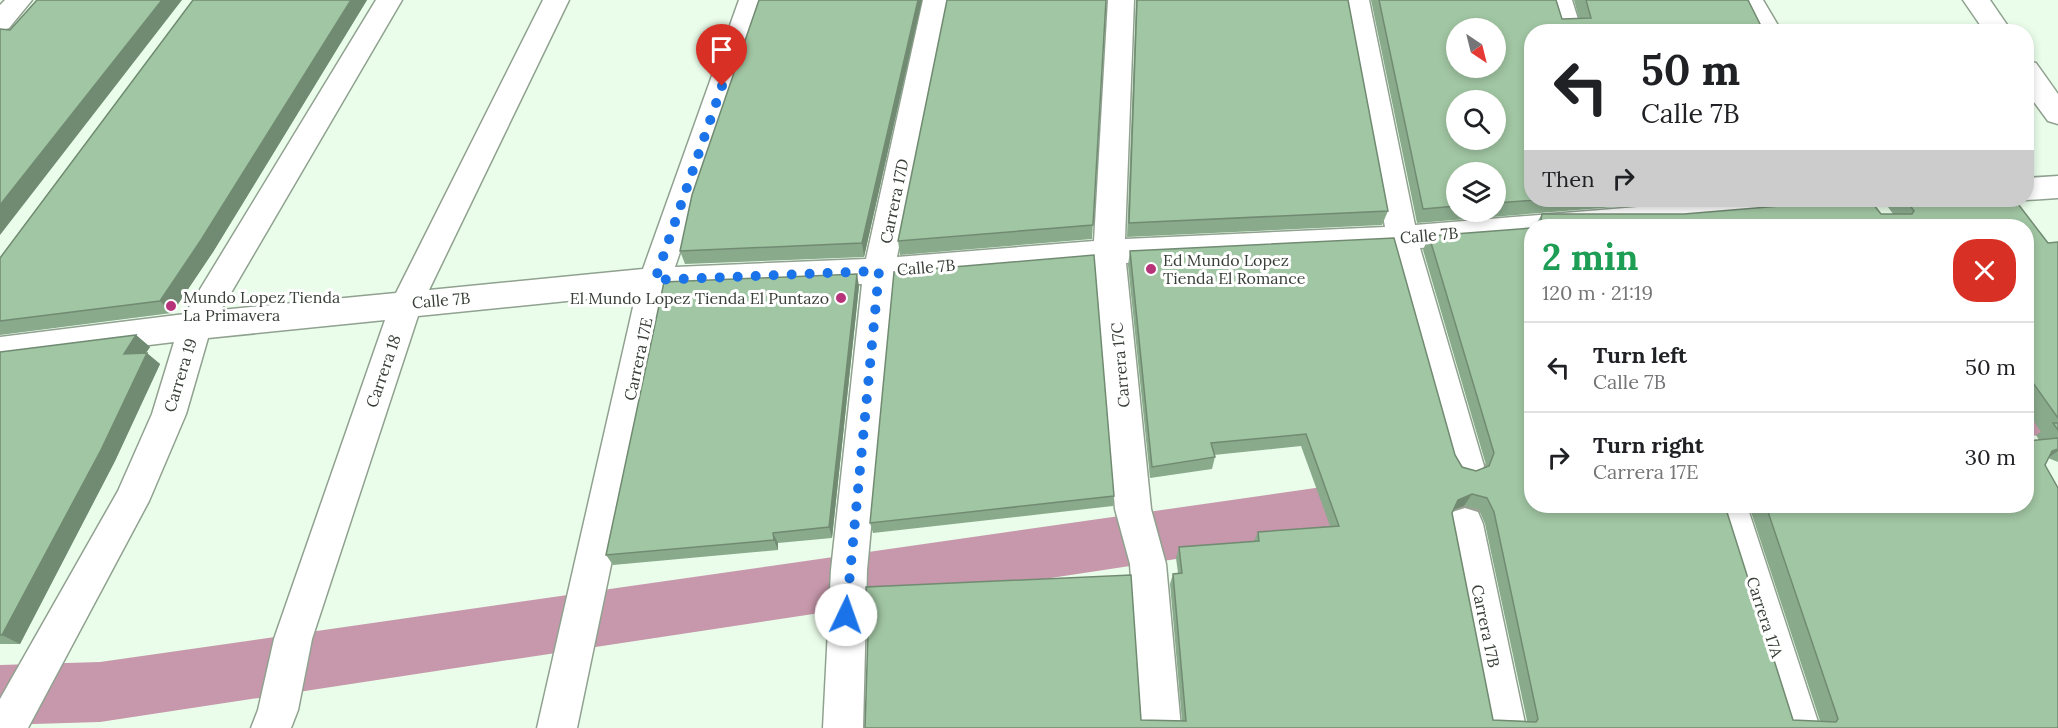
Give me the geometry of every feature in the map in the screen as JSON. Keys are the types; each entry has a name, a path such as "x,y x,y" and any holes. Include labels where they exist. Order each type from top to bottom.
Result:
{"street":[{"path":"0,22 19,0"},
{"name":"Carrera 19","path":"8,726 131,501 169,414 195,326 389,0"},
{"name":"Carrera 18","path":"275,719 294,639 406,304 556,0"},
{"name":"Carrera 17E","path":"557,728 655,280 752,0"},
{"name":"Carrera 17D","path":"843,728 849,570 879,271 936,0"},
{"name":"Carrera 17C","path":"1121,0 1109,252 1133,509 1148,564 1161,728"},
{"path":"1356,0 1402,238 1467,466"},
{"path":"1559,0 1566,24"},
{"path":"1750,0 1764,24"},
{"path":"1976,0 1993,24"},
{"path":"2034,81 2058,114"},
{"path":"2034,188 2058,187"},
{"name":"Calle 7B","path":"1579,219 1740,207"},
{"name":"Calle 7B","path":"0,350 195,326 655,280 879,271 1109,252 1402,238 1524,225"},
{"name":"Carrera 17A","path":"1731,513 1800,728"},
{"name":"Carrera 17B","path":"1465,524 1506,728"}],"building":[{"path":"37,0 162,0 0,205 0,29 10,30"},
{"path":"193,0 351,0 201,240 160,301 0,321 0,258"},
{"path":"759,0 918,0 862,243 680,251 692,195"},
{"path":"947,0 1106,0 1093,225 898,241"},
{"path":"1137,0 1348,0 1388,211 1129,223"},
{"path":"1379,0 1556,0 1562,19 1591,18 1586,0 1748,0 1760,24 1524,24 1524,201 1506,202 1506,162 1446,162 1446,207 1423,209"},
{"path":"1769,207 1876,207 1881,214 1912,214 1914,211 1911,207 2020,207 2030,219 1541,219 1542,214 1684,214"},
{"path":"2034,225 2048,243 2058,242 2058,418 2034,384"},
{"path":"1524,229 1524,513 1727,513 1793,720 1836,722 1838,719 1768,513 2034,513 2034,440 2058,438 2058,449 2052,451 2045,465 2058,488 2058,728 865,728 868,633 866,587 1131,575 1141,720 1186,721 1173,574 1182,573 1179,547 1259,541 1258,532 1339,526 1306,434 1211,443 1215,457 1152,467 1130,251 1394,238 1455,455 1462,467 1476,471 1489,466 1494,453 1429,236","holes":["1472,494 1487,498 1494,512 1538,719 1536,722 1493,720 1452,513 1458,500"]},
{"path":"1094,255 1114,496 870,523 894,272"},
{"path":"857,274 829,527 773,533 774,540 606,555 664,282"},
{"path":"136,335 124,354 147,353 101,450 0,635 0,352"}],"waterway":[{"path":"2034,414 2058,412"},
{"path":"0,695 100,692 1524,482"}],"place":[{"name":"Ed Mundo Lopez Tienda El Romance","path":"1151,269"},
{"name":"El Mundo Lopez Tienda El Puntazo","path":"841,298"},
{"name":"Mundo Lopez Tienda La Primavera","path":"171,306"}],"route":[{"path":"722,86 655,280 879,271 846,615"}]}
